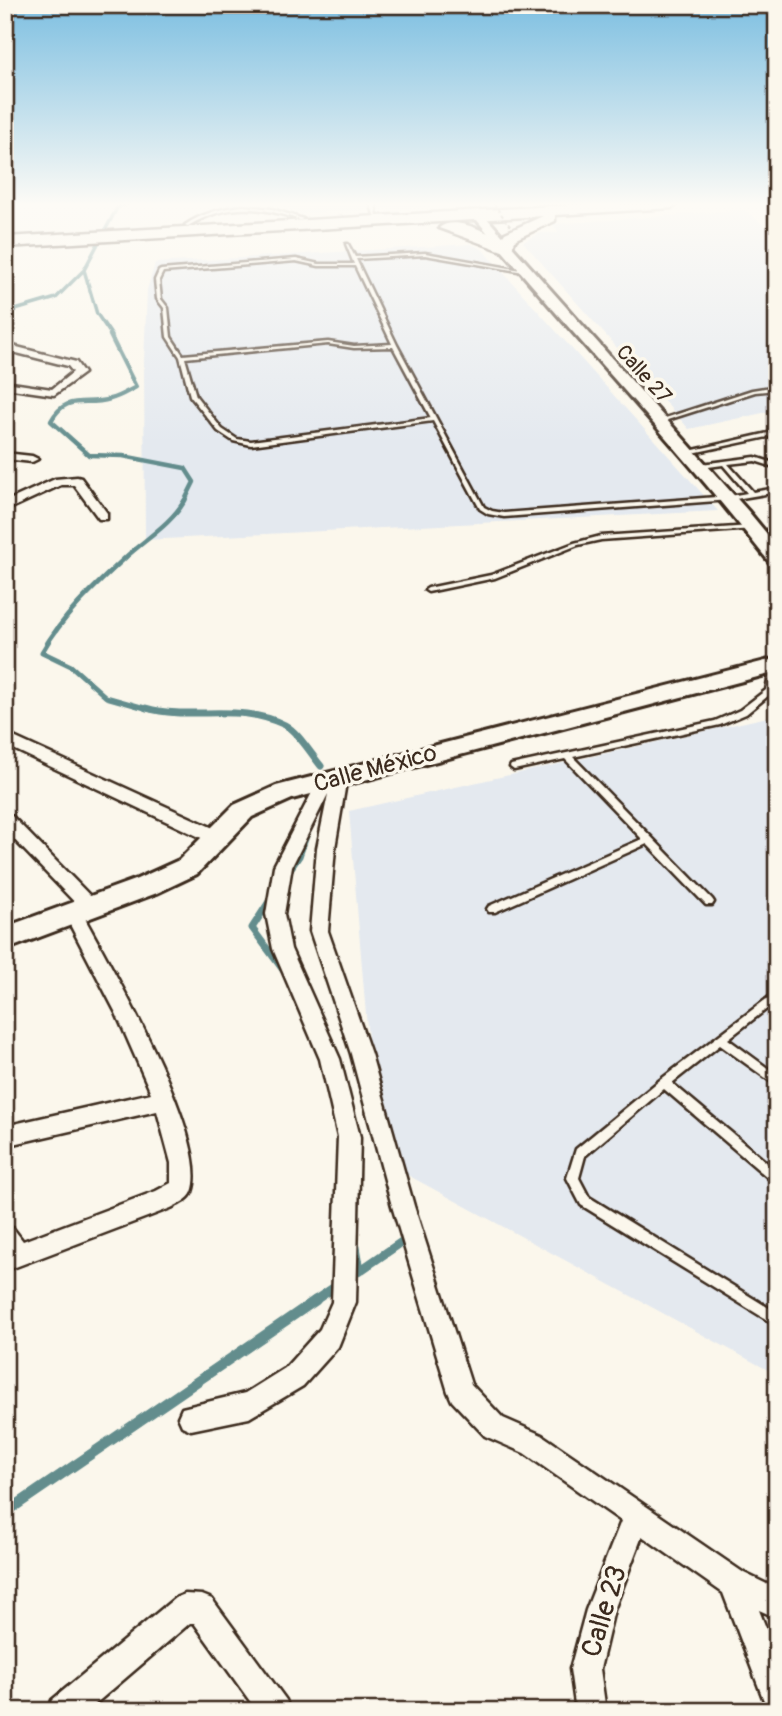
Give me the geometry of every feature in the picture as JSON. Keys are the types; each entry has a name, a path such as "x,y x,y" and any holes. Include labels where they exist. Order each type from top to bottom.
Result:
{"street":[{"name":"Calle 27","path":"536,284 730,498 777,559"},
{"path":"5,347 72,364 79,373 54,392 5,385"},
{"path":"5,456 32,459"},
{"path":"5,507 59,482 77,481 103,516"},
{"name":"Calle México","path":"5,939 82,911 188,866 243,811 285,792 775,665"},
{"path":"5,738 216,837"},
{"path":"191,1417 249,1405 294,1377 328,1338 344,1302 349,1137 330,1059 282,949 275,914 284,866 328,780"},
{"path":"328,780 327,848 319,931 361,1054 403,1206 461,1392 494,1427 533,1444 734,1583 777,1604"},
{"path":"5,819 82,911 163,1100 186,1171 182,1189 163,1200 9,1250"},
{"path":"5,1136 163,1100"},
{"name":"Calle 23","path":"591,1711 585,1669 600,1610 637,1514"},
{"path":"734,1583 777,1695"},
{"path":"62,1711 185,1608 194,1606 202,1609 275,1711"}],"lane":[{"path":"157,284 159,299 166,308 169,337 182,357 193,396 220,430 235,440 251,443 434,419"},
{"path":"365,284 482,508 490,513 504,515 730,498 777,490"},
{"path":"182,357 328,343 355,347 395,345"},
{"path":"659,421 754,391 777,388"},
{"path":"688,452 777,433"},
{"path":"701,466 755,459 777,466"},
{"path":"724,463 751,494"},
{"path":"428,590 493,577 576,544 601,538 753,528"},
{"path":"514,767 717,723 743,712 770,691 775,665"},
{"path":"567,756 709,902"},
{"path":"492,909 648,840"},
{"path":"777,995 580,1153 573,1178 584,1201 777,1320"},
{"path":"720,1040 777,1081"},
{"path":"664,1083 777,1178"}],"shaded area":[{"path":"149,284 514,284 718,511 145,540 144,361"},
{"path":"560,284 777,284 777,410 689,429"},
{"path":"777,715 777,1375 378,1159 349,811"}],"waterway":[{"path":"5,313 56,298 70,284"},
{"path":"88,284 97,314 112,336"},
{"path":"110,335 136,387 110,399 70,403 63,406 51,421 89,455 123,456 185,468 194,482 185,500"},
{"path":"152,710 106,697 71,666 42,652 50,638 81,601 166,523 185,500"},
{"path":"146,708 163,712 251,714 268,718 290,728 321,766"},
{"path":"288,872 299,856 307,833"},
{"path":"272,897 252,928 283,970"},
{"path":"358,1272 409,1237"},
{"path":"356,1247 360,1270"},
{"path":"314,1301 339,1284"},
{"path":"5,1513 316,1300"}]}
